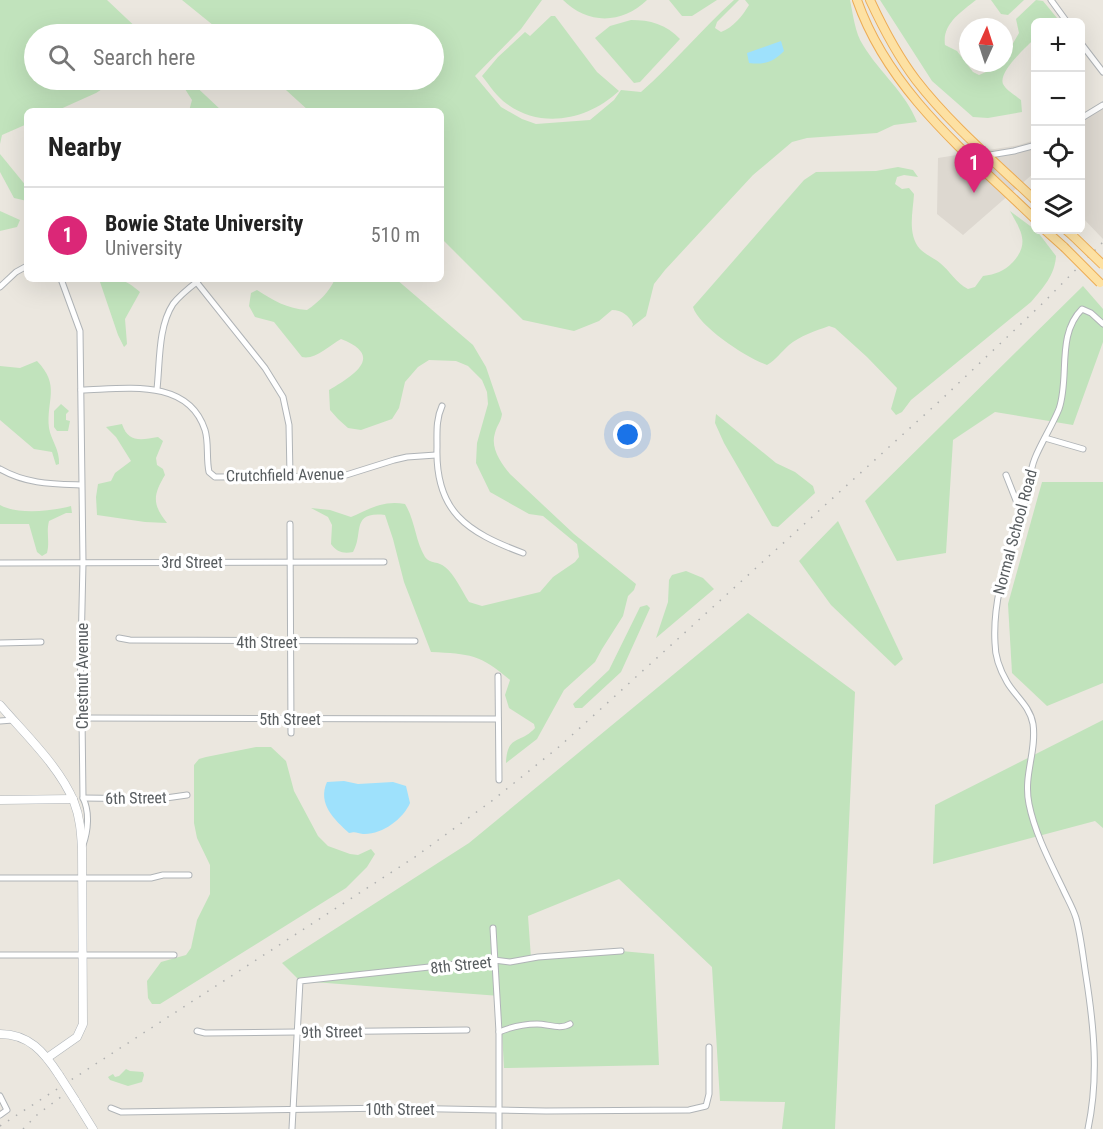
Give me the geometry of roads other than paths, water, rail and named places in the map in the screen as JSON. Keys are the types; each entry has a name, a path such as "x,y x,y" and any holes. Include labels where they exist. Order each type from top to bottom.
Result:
{"main road":[{"path":"858,0 870,32 896,76 926,113 1031,216"},
{"path":"870,0 890,40 916,80 932,99 1031,197"},
{"path":"1050,234 1102,284"},
{"path":"1070,234 1103,265"}],"street":[{"path":"1051,0 1064,18"},
{"path":"1085,49 1103,72"},
{"path":"1085,116 1103,105"},
{"path":"972,158 1031,146"},
{"path":"0,287 24,268"},
{"name":"Chestnut Avenue","path":"47,1058 75,1039 81,1031 83,1019 82,848 87,832 80,693 83,563 80,331 62,282"},
{"path":"157,389 164,325 172,305 194,282"},
{"path":"198,282 265,368 283,397 289,425 290,476"},
{"name":"Normal School Road","path":"1088,1129 1093,1108 1096,1052 1076,916 1042,841 1030,808 1026,789 1034,736 1033,723 1028,709 1007,682 996,652 994,623 998,594 1034,460 1060,406 1066,343 1074,318 1082,309 1085,309 1103,324"},
{"name":"Crutchfield Avenue","path":"81,390 157,389 184,401 200,419 207,439 207,463 211,475 221,477 343,476 407,457 436,455"},
{"path":"442,405 437,416 436,455 441,487 447,501 456,515 475,532 523,553"},
{"path":"1045,438 1083,449"},
{"path":"0,470 40,484 81,485"},
{"path":"204,480 211,475"},
{"path":"1006,475 1021,513"},
{"path":"290,524 291,733"},
{"name":"3rd Street","path":"0,563 384,562"},
{"name":"4th Street","path":"119,638 291,642 415,641"},
{"path":"0,643 41,642"},
{"path":"498,676 499,780"},
{"path":"0,705 53,767 73,799 80,822 82,848"},
{"name":"5th Street","path":"82,718 498,719"},
{"path":"0,721 14,720"},
{"name":"6th Street","path":"84,798 159,799 187,795"},
{"path":"0,800 73,799"},
{"path":"0,878 151,878 163,875 189,875"},
{"path":"493,928 499,1032 499,1129"},
{"name":"8th Street","path":"297,1032 300,981 494,960 510,962 538,957 621,951"},
{"path":"0,955 174,954"},
{"path":"499,1032 520,1025 539,1024 565,1027 570,1024"},
{"name":"9th Street","path":"197,1031 205,1033 467,1030"},
{"path":"292,1129 297,1032"},
{"path":"0,1034 15,1035 28,1041 47,1058 93,1129"},
{"name":"10th Street","path":"111,1108 120,1112 386,1108 499,1111 689,1110 706,1106 709,1094 708,1047"},
{"path":"0,1096 7,1110 0,1114"}],"water":[{"path":"781,41 784,51 776,58 760,64 749,63 747,53"},
{"path":"344,781 358,784 393,782 406,786 410,803 397,820 384,829 370,834 349,833 329,811 324,797 327,782"}],"railway":[{"path":"0,1126 415,857 493,800 560,746 943,398 1103,242"},
{"path":"23,1129 38,1114 69,1091"}],"place":[{"name":"Bowie State University","path":"974,193"}]}
